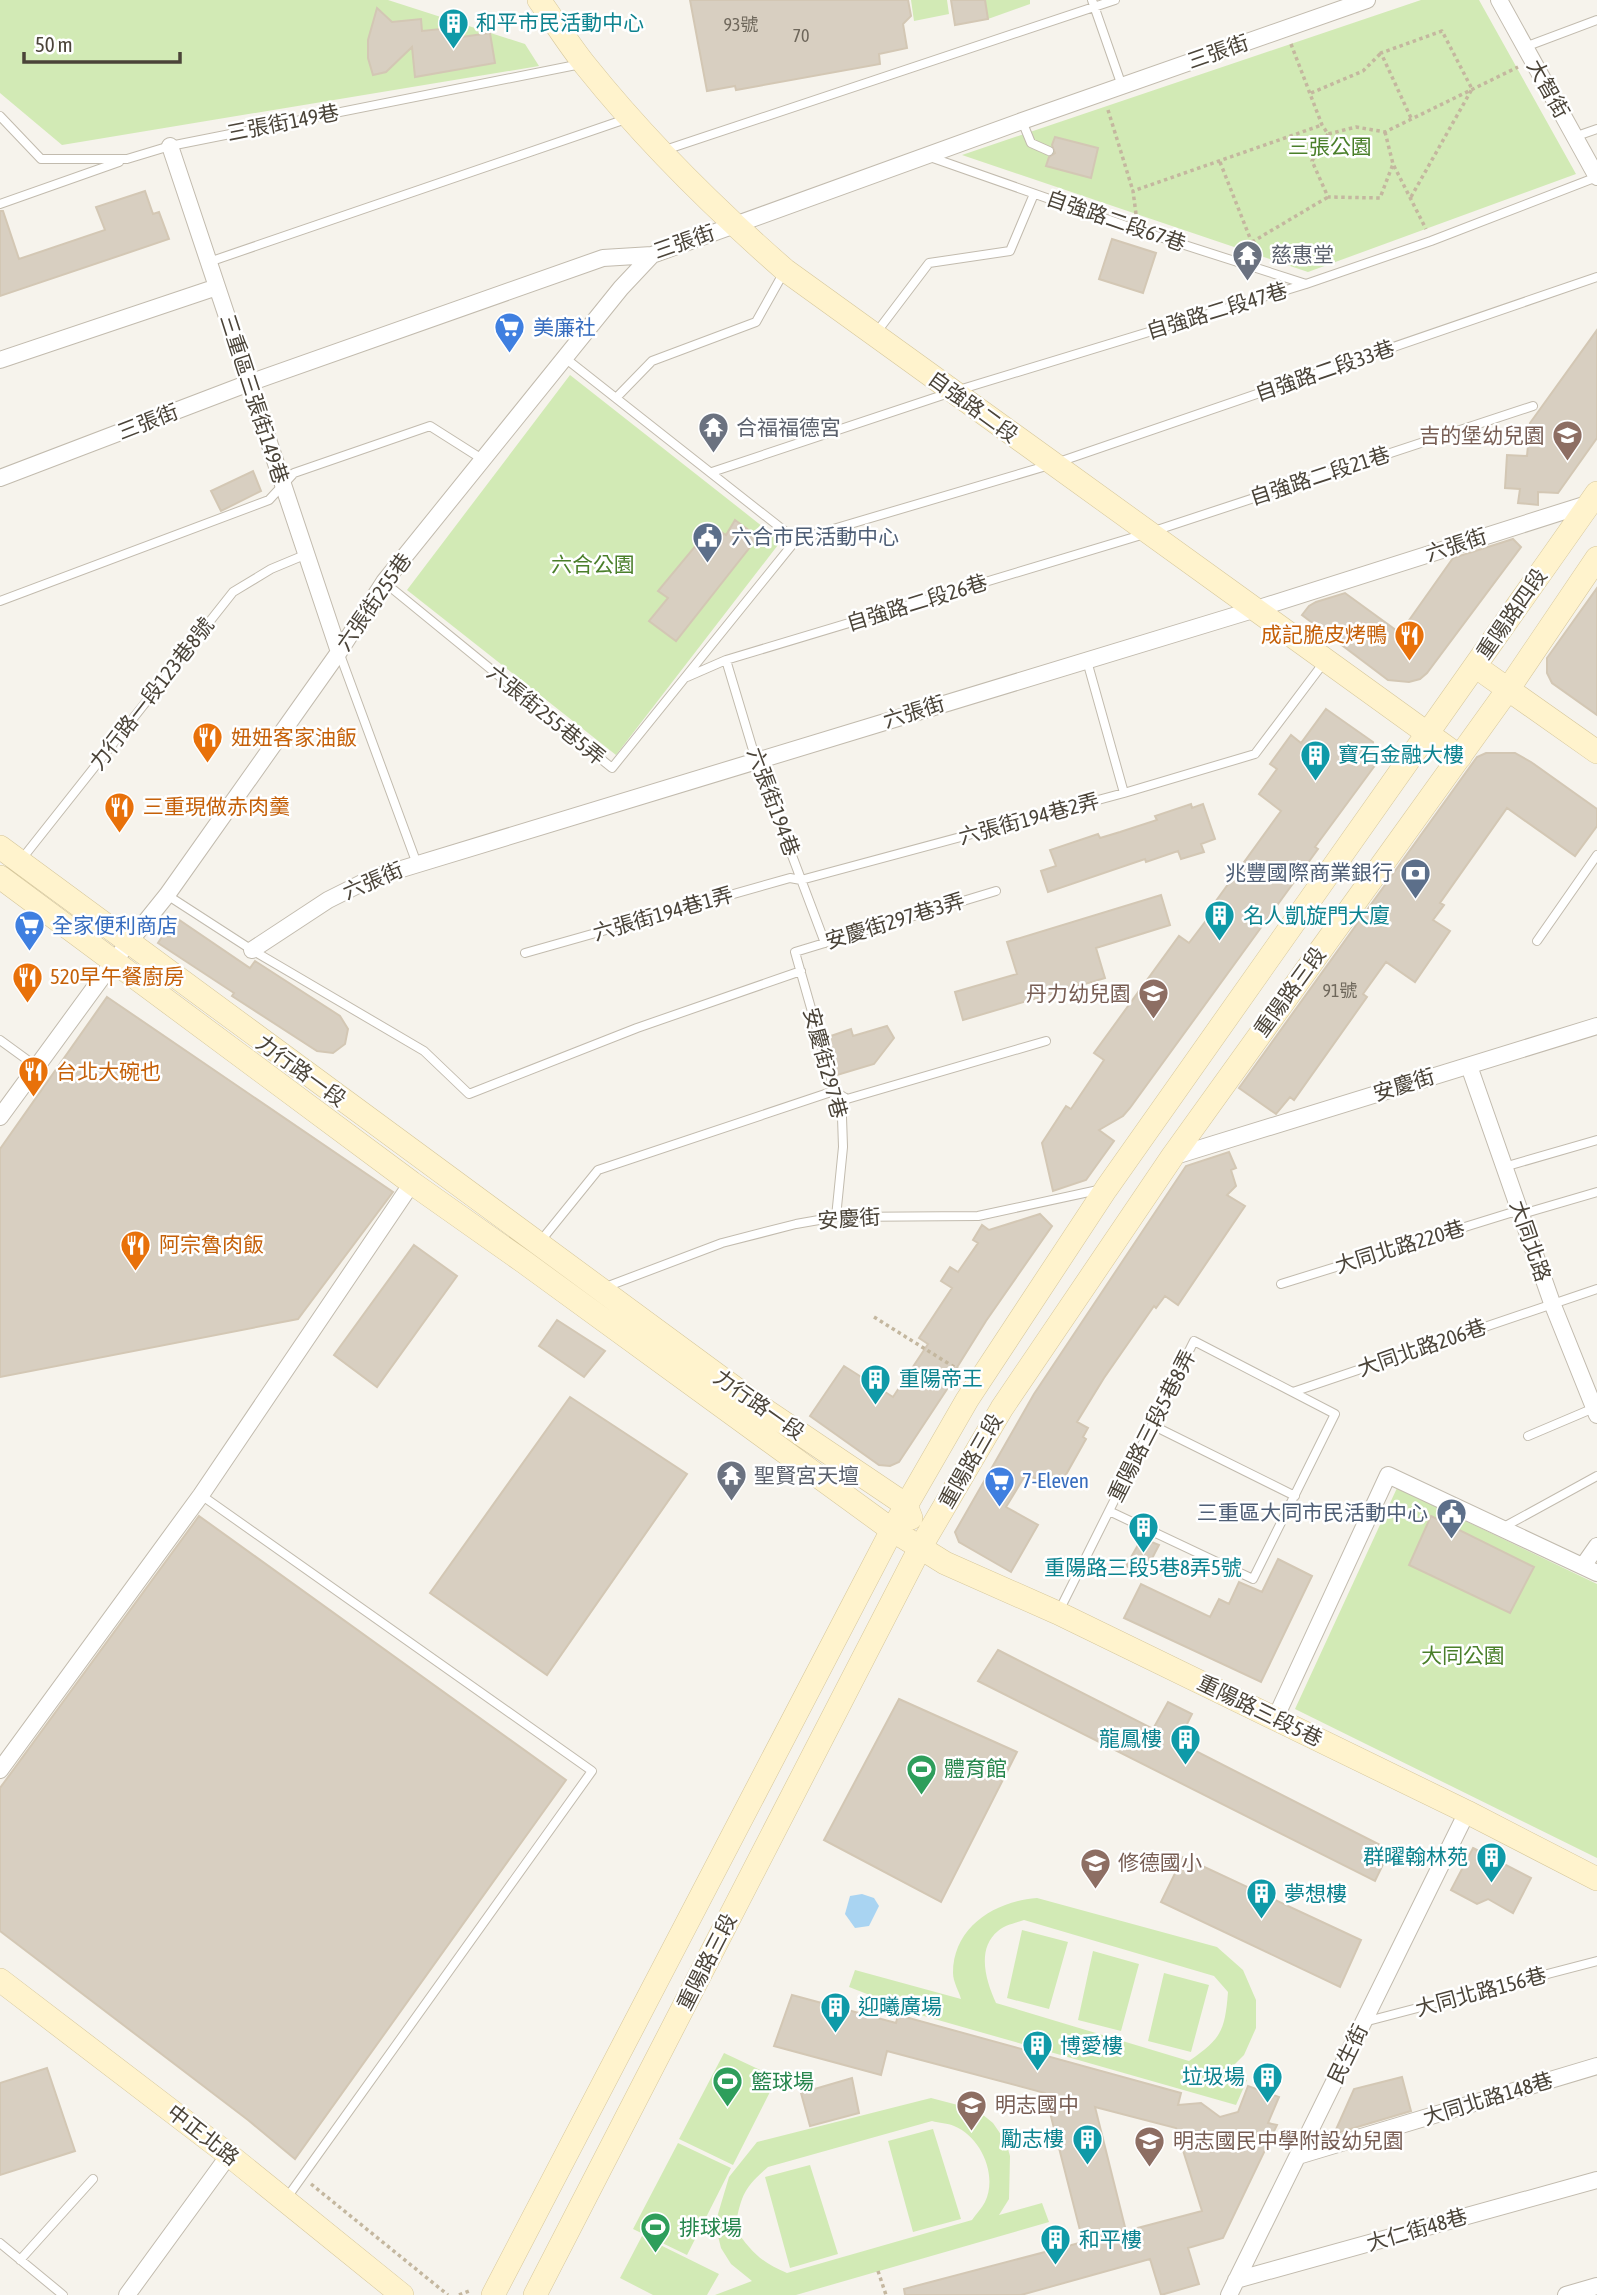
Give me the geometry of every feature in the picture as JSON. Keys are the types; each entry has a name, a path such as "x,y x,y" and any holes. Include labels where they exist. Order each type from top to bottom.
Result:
{"main road":[{"name":"自強路二段","path":"539,0 584,64 629,118 733,225 785,270 1460,757"},
{"name":"重陽路四段","path":"1427,735 1593,498"},
{"name":"重陽路四段","path":"1509,688 1597,558"},
{"path":"1475,666 1597,752"},
{"name":"重陽路三段","path":"535,2295 920,1548 1002,1408 1172,1157 1509,688"},
{"name":"重陽路三段","path":"484,2292 892,1530 979,1382 1106,1189 1427,735"},
{"name":"力行路一段","path":"0,848 762,1408 906,1505"},
{"name":"力行路一段","path":"0,877 412,1183 920,1548"},
{"path":"906,1505 920,1548"},
{"name":"重陽路三段5巷","path":"920,1548 945,1563 1058,1614 1468,1812 1597,1879"},
{"name":"中正北路","path":"0,1980 229,2155 402,2295"}],"street":[{"name":"三張街","path":"0,478 249,383 603,258 652,255 1367,0"},
{"name":"大智街","path":"1499,0 1597,177"},
{"name":"三重區三張街149巷","path":"170,146 282,486 340,652"},
{"name":"六張街255巷","path":"0,1117 114,961 167,895 340,652 384,582 621,288 652,255"},
{"path":"0,360 217,287"},
{"name":"六張街","path":"252,950 328,901 372,878 1253,610 1593,498"},
{"name":"安慶街","path":"1172,1157 1597,1026"},
{"name":"大同北路","path":"1469,1066 1552,1303 1595,1412"},
{"path":"0,1770 201,1494 412,1183"},
{"path":"1275,1719 1388,1475 1590,1569 1597,1546"},
{"name":"民生街","path":"1229,2295 1468,1812"},
{"name":"大同北路148巷","path":"1298,2156 1597,2066"},
{"path":"127,2295 229,2155"},
{"name":"大仁街48巷","path":"1237,2280 1597,2180"},
{"path":"1566,2295 1597,2286"}],"lane":[{"path":"660,152 1094,4 1115,0"},
{"path":"1094,4 1122,86"},
{"path":"1528,53 1597,20"},
{"name":"三張街149巷","path":"0,116 41,159 127,159 170,146 584,64"},
{"path":"209,262 629,118"},
{"path":"1022,121 1031,144 1049,151"},
{"path":"1574,136 1597,129"},
{"name":"自強路二段67巷","path":"928,156 1138,230 1306,284"},
{"path":"0,204 127,159"},
{"name":"自強路二段47巷","path":"712,472 952,391 1306,284 1431,241 1597,177"},
{"path":"874,335 929,263 1010,251 1034,194"},
{"path":"616,398 652,360 756,322 785,270"},
{"name":"自強路二段33巷","path":"796,540 1053,464 1597,277"},
{"path":"565,358 796,540"},
{"name":"自強路二段21巷","path":"1148,533 1533,406"},
{"path":"0,601 270,500 294,472 430,426 482,459"},
{"name":"自強路二段26巷","path":"687,677 726,660 1148,533"},
{"name":"六張街255巷5弄","path":"384,582 612,768 796,540"},
{"name":"力行路一段123巷8號","path":"20,862 233,592 271,569 307,554"},
{"path":"340,652 417,864"},
{"name":"六張街194巷","path":"726,660 756,760 825,943"},
{"path":"1087,661 1124,793"},
{"name":"六張街194巷2弄","path":"802,880 1124,793 1255,754 1325,661"},
{"path":"1537,942 1597,855"},
{"name":"六張街194巷1弄","path":"525,953 790,878 802,880"},
{"name":"安慶街297巷3弄","path":"794,952 996,891"},
{"path":"167,895 252,950 424,1051 469,1094 637,1028 800,971"},
{"name":"安慶街297巷","path":"794,952 842,1116 843,1146 836,1217"},
{"path":"0,1040 37,1067"},
{"path":"524,1262 598,1170 834,1091 847,1099 1046,1041"},
{"path":"1504,1167 1597,1140"},
{"name":"安慶街","path":"601,1289 722,1243 796,1224 836,1217 978,1216 1106,1189"},
{"name":"大同北路220巷","path":"1281,1284 1510,1213 1520,1213 1597,1192"},
{"name":"大同北路206巷","path":"1293,1392 1597,1289"},
{"name":"重陽路三段5巷8弄","path":"1058,1614 1109,1511 1194,1341 1335,1414 1253,1579 1109,1511"},
{"path":"1528,1436 1595,1412"},
{"path":"1152,1425 1294,1496"},
{"path":"1502,1528 1597,1476"},
{"path":"201,1494 592,1770 285,2200"},
{"name":"大同北路156巷","path":"1364,2022 1597,1961"},
{"path":"20,2260 93,2179"},
{"path":"0,2243 63,2295"}],"path":[{"path":"1285,29 1322,125 1328,134"},
{"path":"1311,93 1363,71 1381,53 1442,31 1472,89"},
{"path":"1381,53 1412,119"},
{"path":"1328,197 1312,161 1328,134 1356,127 1385,132 1472,89 1528,53"},
{"path":"1411,197 1472,89"},
{"path":"1103,92 1133,191 1138,230"},
{"path":"1133,191 1322,125"},
{"path":"1385,132 1393,164 1431,241"},
{"path":"1220,162 1252,243 1247,264"},
{"path":"1252,243 1328,197 1380,198 1393,164"},
{"path":"874,1317 979,1382"},
{"path":"301,2176 448,2295"},
{"path":"878,2271 886,2295"},
{"path":"459,2295 484,2292"}],"green space":[{"path":"0,0 388,0 525,44 539,66 62,145 0,93"},
{"path":"911,0 947,0 949,14 914,21"},
{"path":"985,0 1030,0 1030,4 988,19"},
{"name":"三張公園","path":"1421,0 1479,0 1576,174 1308,272 962,155"},
{"name":"六合公園","path":"570,375 781,541 616,755 407,590"},
{"name":"大同公園","path":"1397,1488 1597,1584 1597,1858 1295,1709"},
{"path":"1037,1898 1217,1947 1243,1970 1256,2000 1256,2028 1244,2055 1226,2073 1247,2080 1236,2105 924,2016 849,1987 855,1970 961,1999 953,1973 960,1942 979,1919 1021,1900","holes":["1024,1920 1214,1976 1228,1992 1223,2025 1215,2040 1189,2061 996,2003 986,1975 985,1956 991,1938 998,1931"]},
{"path":"1022,1930 1068,1942 1049,2009 1007,1998"},
{"path":"1093,1951 1139,1964 1121,2031 1078,2020"},
{"path":"1164,1973 1209,1985 1191,2052 1148,2041"},
{"name":"籃球場","path":"724,2053 777,2078 733,2165 679,2139"},
{"path":"931,2098 977,2110 993,2123 1006,2142 1010,2156 1009,2199 999,2215 1042,2203 1049,2222 796,2295 715,2295 752,2281 731,2264 721,2248 715,2224 729,2177 757,2142","holes":["932,2121 952,2125 964,2131 985,2158 989,2191 984,2204 972,2220 787,2273 757,2255 735,2228 744,2194 768,2167"]},
{"path":"933,2129 961,2219 913,2232 888,2141"},
{"path":"678,2143 731,2168 687,2255 633,2229"},
{"path":"810,2165 838,2254 790,2268 765,2177"},
{"name":"排球場","path":"642,2236 719,2274 707,2295 653,2295 620,2278"}],"water":[{"path":"862,1894 874,1898 879,1906 869,1926 855,1928 845,1914 850,1896"}],"building":[{"path":"690,0 908,0 911,16 903,24 907,48 879,54 880,64 736,90 735,86 707,91"},
{"path":"951,0 985,0 988,19 955,25"},
{"name":"和平市民活動中心","path":"377,8 392,22 421,19 422,31 460,27 461,37 490,33 495,63 415,77 412,47 386,72 373,75 368,58 368,40"},
{"path":"1055,137 1098,148 1091,178 1046,166 1049,157 1055,153 1052,145"},
{"path":"145,191 153,214 159,212 169,239 0,296 0,211 3,211 19,259 105,230 96,207"},
{"path":"1112,239 1156,253 1143,293 1099,279"},
{"path":"1597,330 1597,438 1558,493 1538,492 1538,505 1518,503 1520,489 1505,488 1507,455 1527,456 1530,423"},
{"path":"253,471 261,491 221,511 211,491"},
{"name":"六合市民活動中心","path":"735,520 758,537 676,641 649,621 668,598 658,591 712,526 726,535"},
{"path":"1513,539 1521,547 1420,679 1409,682 1388,680 1302,615 1316,602 1345,593 1400,633 1453,558"},
{"path":"1597,588 1597,715 1552,683 1547,673 1547,658"},
{"path":"1326,709 1373,742 1376,764 1315,847 1318,849 1130,1108 1123,1116 1099,1130 1114,1141 1086,1180 1053,1191 1042,1143 1066,1106 1071,1109 1104,1060 1094,1053 1179,936 1189,943 1211,914 1208,912 1281,811 1259,794 1277,769 1270,764 1291,735 1301,743"},
{"path":"1486,753 1515,753 1531,762 1597,809 1597,826 1575,856 1507,808 1440,903 1444,905 1433,920 1450,931 1415,982 1386,962 1363,994 1367,997 1294,1100 1290,1097 1276,1114 1239,1088 1477,757"},
{"path":"1191,804 1192,808 1203,804 1215,839 1201,844 1204,852 1181,859 1178,851 1146,862 1145,859 1048,892 1041,871 1056,866 1050,850 1098,834 1100,838 1157,820 1155,816"},
{"path":"1161,895 1170,925 1096,948 1105,978 963,1020 955,992 1017,974 1007,942"},
{"path":"175,917 250,968 255,961 340,1016 348,1029 345,1044 333,1053 317,1051 232,996 234,993 158,943"},
{"path":"107,997 393,1192 298,1319 0,1377 0,1149"},
{"path":"887,1026 894,1038 874,1064 837,1075 828,1037 851,1029 853,1036"},
{"path":"1229,1152 1236,1168 1231,1170 1236,1186 1227,1195 1245,1206 1178,1305 1165,1296 1156,1308 1154,1306 1104,1378 1077,1422 1088,1428 1083,1437 1086,1439 1059,1487 1057,1485 1055,1488 1026,1474 1006,1507 1038,1525 1011,1572 959,1542 955,1532 1034,1394 1186,1166"},
{"path":"1040,1214 1052,1226 986,1321 956,1369 959,1371 899,1462 890,1466 879,1465 810,1416 844,1366 893,1397 928,1344 919,1338 952,1288 941,1281 950,1267 958,1272 978,1243 973,1240 982,1225 989,1230"},
{"path":"414,1245 457,1276 377,1387 334,1355"},
{"path":"557,1320 605,1351 584,1377 539,1346"},
{"path":"570,1397 687,1474 547,1675 430,1593"},
{"path":"199,1516 566,1780 295,2159 248,2120 0,1931 0,1788"},
{"name":"三重區大同市民活動中心","path":"1431,1516 1534,1567 1510,1613 1409,1565"},
{"name":"重陽路三段5巷8弄5號","path":"1142,1538 1159,1545 1144,1574 1126,1566"},
{"path":"1278,1559 1312,1576 1261,1682 1124,1618 1141,1584 1210,1617 1219,1599 1229,1604 1239,1582 1262,1592"},
{"name":"龍鳳樓","path":"998,1650 1153,1729 1168,1702 1192,1714 1178,1742 1390,1850 1375,1881 978,1681"},
{"name":"體育館","path":"899,1699 1017,1752 941,1902 824,1840"},
{"name":"群曜翰林苑","path":"1473,1848 1531,1878 1513,1913 1488,1899 1477,1904 1451,1890"},
{"name":"夢想樓","path":"1183,1857 1361,1940 1340,1987 1161,1902"},
{"path":"792,1995 896,2023 898,2015 1181,2093 1178,2105 1201,2103 1220,2117 1238,2112 1248,2086 1279,2097 1268,2123 1277,2125 1223,2238 1188,2248 1199,2284 1161,2295 1150,2259 1021,2295 905,2295 904,2289 1083,2242 1045,2093 887,2051 881,2075 774,2046","holes":["1095,2107 1176,2128 1202,2211 1126,2231"]},
{"path":"47,2068 75,2151 0,2175 0,2083"},
{"path":"1402,2077 1411,2111 1334,2134 1354,2089"},
{"path":"852,2078 859,2113 810,2126 801,2093"}],"place":[{"name":"和平市民活動中心","path":"453,50"},
{"name":"慈惠堂","path":"1248,282"},
{"name":"美廉社","path":"510,355"},
{"name":"合福福德宮","path":"713,455"},
{"name":"吉的堡幼兒園","path":"1568,463"},
{"name":"六合市民活動中心","path":"708,564"},
{"name":"成記脆皮烤鴨","path":"1410,662"},
{"name":"妞妞客家油飯","path":"208,765"},
{"name":"寶石金融大樓","path":"1315,782"},
{"name":"三重現做赤肉羹","path":"120,834"},
{"name":"兆豐國際商業銀行","path":"1416,900"},
{"name":"名人凱旋門大廈","path":"1220,943"},
{"name":"全家便利商店","path":"29,953"},
{"name":"520早午餐廚房","path":"27,1004"},
{"name":"丹力幼兒園","path":"1154,1021"},
{"name":"台北大碗也","path":"33,1099"},
{"name":"阿宗魯肉飯","path":"136,1272"},
{"name":"重陽帝王","path":"876,1406"},
{"name":"聖賢宮天壇","path":"731,1503"},
{"name":"7-Eleven","path":"999,1508"},
{"name":"三重區大同市民活動中心","path":"1451,1540"},
{"name":"重陽路三段5巷8弄5號","path":"1143,1555"},
{"name":"龍鳳樓","path":"1185,1766"},
{"name":"體育館","path":"921,1796"},
{"name":"群曜翰林苑","path":"1491,1884"},
{"name":"修德國小","path":"1095,1890"},
{"name":"夢想樓","path":"1261,1921"},
{"name":"迎曦廣場","path":"835,2034"},
{"name":"博愛樓","path":"1037,2073"},
{"name":"垃圾場","path":"1268,2104"},
{"name":"籃球場","path":"728,2109"},
{"name":"明志國中","path":"972,2132"},
{"name":"勵志樓","path":"1087,2166"},
{"name":"明志國民中學附設幼兒園","path":"1150,2168"},
{"name":"排球場","path":"656,2255"},
{"name":"和平樓","path":"1056,2267"}]}
